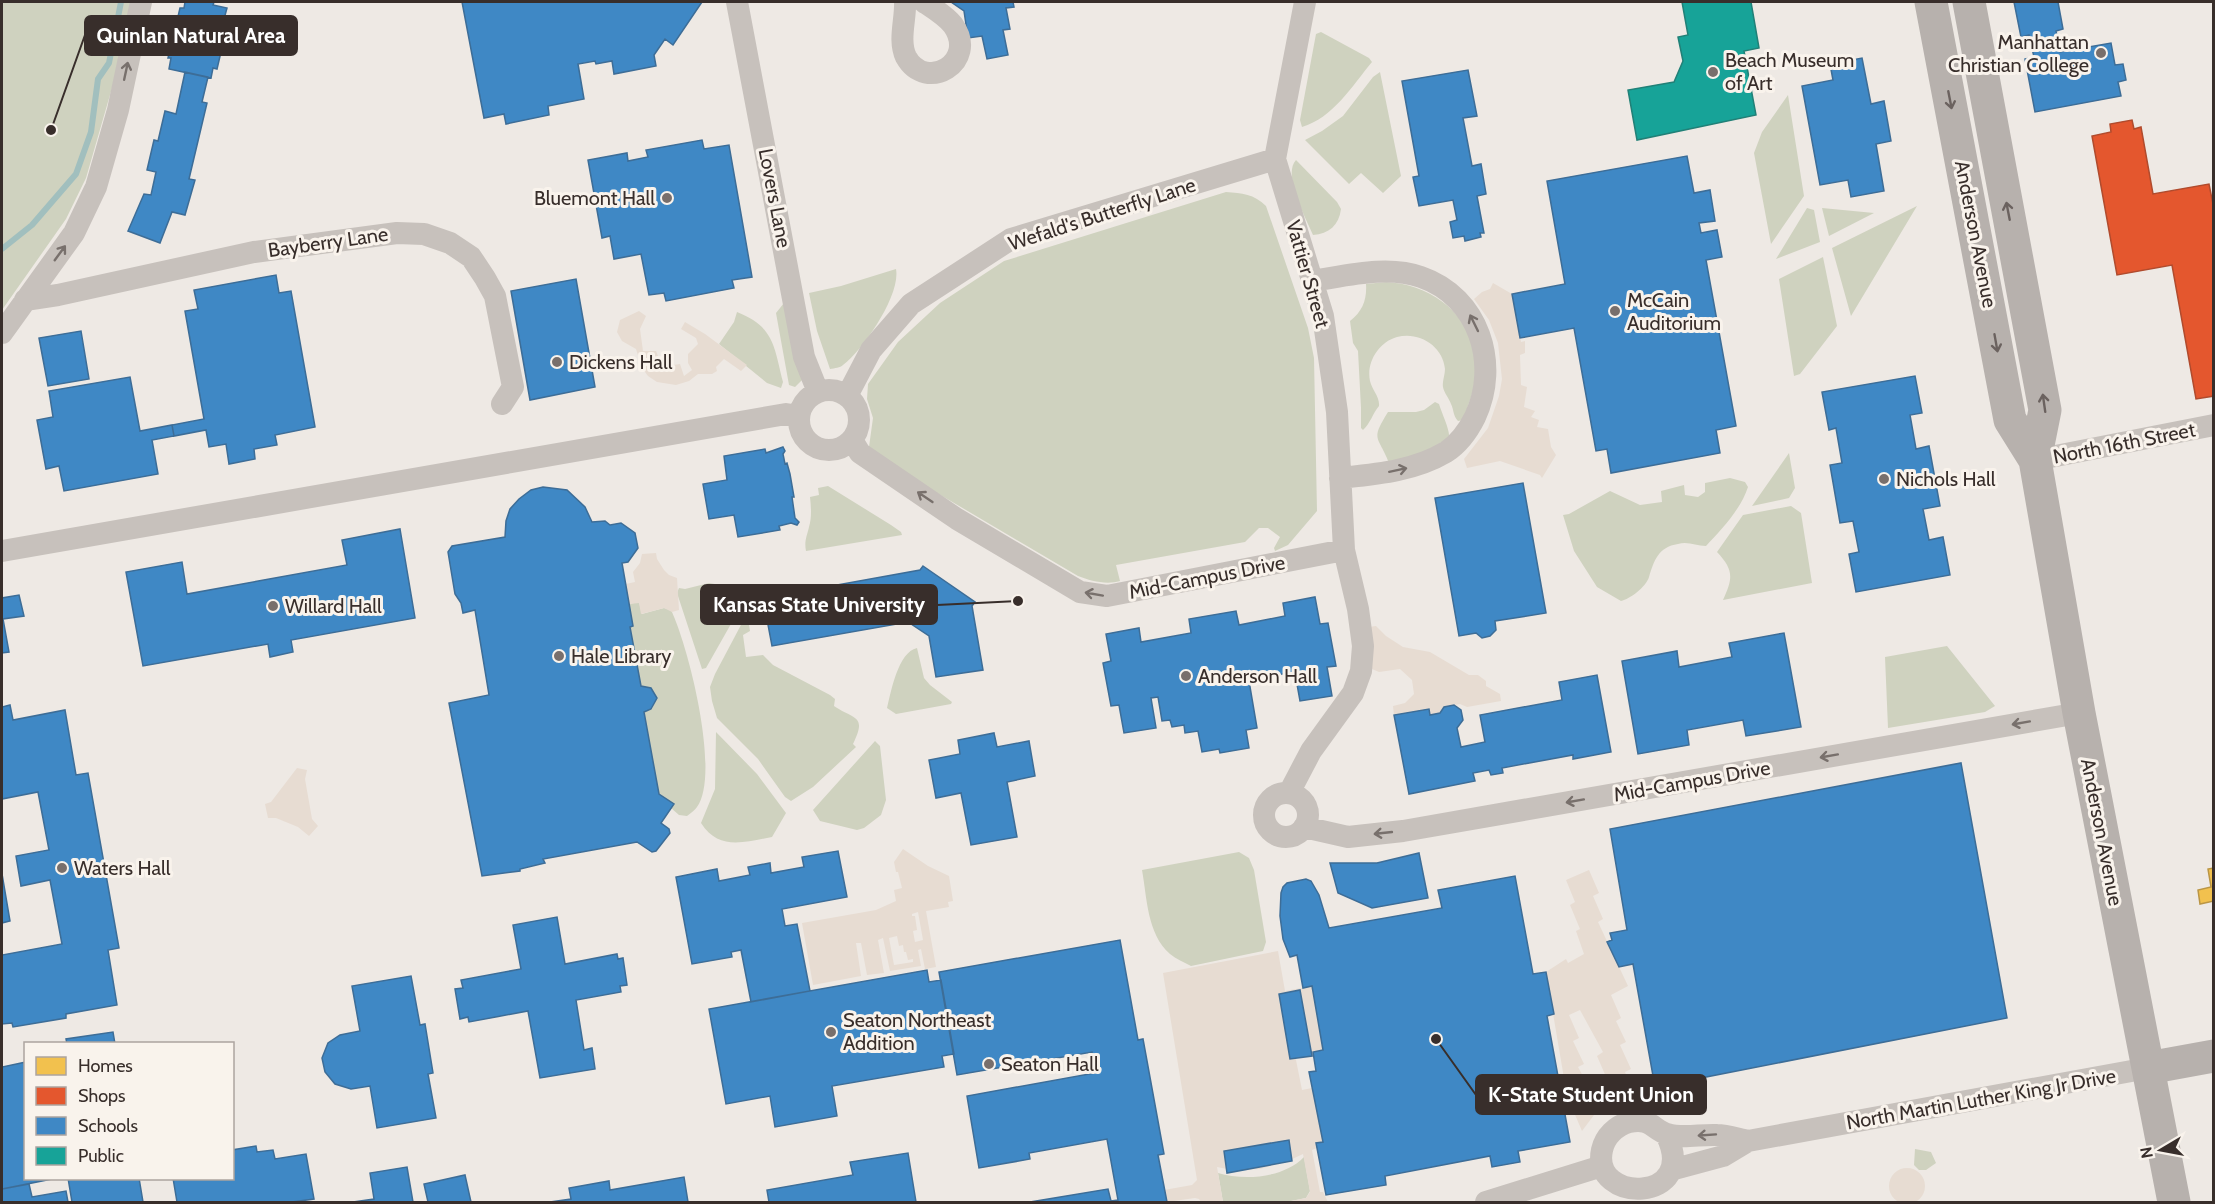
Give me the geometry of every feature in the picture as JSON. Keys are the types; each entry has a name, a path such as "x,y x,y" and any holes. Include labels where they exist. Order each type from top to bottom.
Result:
{"main road":[{"name":"Anderson Avenue","path":"1931,2 2010,420 2036,460"},
{"name":"Anderson Avenue","path":"1969,2 2045,411 2036,460 2079,713 2174,1203"},
{"name":"North Martin Luther King Jr Drive","path":"2148,1068 2214,1056"}],"street":[{"path":"2,333 74,232 96,187 117,110 141,2"},
{"name":"Lovers Lane","path":"737,2 804,357 818,392"},
{"path":"905,2 903,45 906,56 920,70 933,73 954,64 959,54 958,37 952,24 924,2"},
{"name":"Vattier Street","path":"1305,2 1275,159 1323,316 1336,401 1344,550"},
{"name":"Wefald's Butterfly Lane","path":"847,396 871,350 911,304 1011,239 1275,159"},
{"name":"Bayberry Lane","path":"25,300 58,296 263,250 397,233 424,234 450,243 471,257 495,296 513,387 502,404"},
{"path":"1312,281 1377,272 1420,276 1457,299 1469,312 1478,328 1487,366 1480,406 1464,436 1448,451 1422,464 1340,478"},
{"path":"828,390 838,391 847,396 853,402 859,417 852,440 836,450 817,448 808,443 799,426 799,416 806,401 818,392 828,390"},
{"path":"2,551 786,414 799,416"},
{"name":"North 16th Street","path":"2036,460 2214,425"},
{"name":"Mid-Campus Drive","path":"852,440 860,453 952,516 1080,592 1107,596 1344,550"},
{"path":"1304,827 1308,814 1306,807 1302,800 1289,793 1311,751 1353,693 1361,671 1363,646 1360,624 1344,550"},
{"name":"Mid-Campus Drive","path":"1289,793 1275,795 1269,800 1263,814 1268,828 1279,836 1293,836 1304,827 1348,837 1402,831 2079,713"},
{"name":"North Martin Luther King Jr Drive","path":"1670,1151 1723,1156 1748,1142 2148,1068"},
{"name":"North Martin Luther King Jr Drive","path":"1602,1166 1603,1146 1615,1129 1634,1121 1654,1125 1670,1151"},
{"name":"North Martin Luther King Jr Drive","path":"1670,1151 1718,1134 1748,1142"},
{"path":"1486,1203 1602,1166 1612,1184 1621,1190 1630,1193 1651,1191 1660,1186 1670,1151"}],"green space":[{"path":"2,2 132,2 114,81 86,178 66,219 2,310"},
{"path":"1321,32 1369,58 1372,62 1332,109 1313,123 1302,127 1300,120 1316,34"},
{"path":"1380,72 1401,176 1383,193 1361,173 1349,184 1305,140 1343,116 1373,77"},
{"path":"1788,95 1804,196 1771,244 1754,153 1762,132"},
{"path":"1296,160 1341,209 1338,220 1324,233 1313,235 1297,197 1292,176 1292,167"},
{"path":"1226,192 1248,195 1266,206 1308,328 1314,358 1317,511 1288,545 1275,551 1274,548 1280,537 1268,528 1259,528 1245,542 1116,565 1120,581 1109,583 1093,581 1078,576 876,457 869,447 873,418 867,399 868,384 898,342 940,303 1004,261"},
{"path":"1917,206 1851,316 1832,248"},
{"path":"1807,208 1814,210 1820,242 1776,259"},
{"path":"1822,208 1874,213 1829,236"},
{"path":"1823,257 1837,326 1800,374 1794,376 1779,279"},
{"path":"896,269 893,293 870,335 843,365 830,369 817,331 809,293"},
{"path":"1386,282 1416,288 1430,294 1453,311 1463,323 1470,337 1477,372 1463,420 1456,419 1444,389 1445,369 1440,353 1421,338 1405,336 1385,343 1372,360 1370,381 1379,406 1365,428 1363,430 1361,428 1358,351 1353,343 1350,321 1363,304 1366,284"},
{"path":"784,303 805,377 795,387 789,385 776,313"},
{"path":"737,312 759,324 771,340 783,382 781,388 767,383 719,344 734,322"},
{"path":"1435,402 1439,404 1449,437 1427,452 1389,463 1378,438 1379,428 1388,412 1416,412 1424,410"},
{"path":"1789,453 1795,488 1789,498 1752,506"},
{"path":"1730,478 1745,482 1748,487 1741,503 1724,526 1706,546 1682,543 1666,548 1655,560 1645,585 1625,600 1621,601 1597,587 1574,551 1563,515 1569,514 1610,491 1640,505 1662,502 1661,491 1684,485 1685,495 1698,497 1705,492 1705,483"},
{"path":"828,486 891,525 902,535 806,551 811,515 810,497 819,495 818,488"},
{"path":"1791,506 1801,513 1812,583 1723,600 1729,586 1730,574 1727,564 1717,552 1743,515"},
{"path":"709,583 732,587 741,597 740,608 706,668 702,669 677,593 679,588 685,589"},
{"path":"639,602 642,614 664,608 671,610 686,651 693,679 704,739 705,767 703,790 697,807 687,816 679,815 659,794 644,712 652,709 657,698 651,688 641,686 630,627 633,626 629,604"},
{"path":"742,623 749,625 750,631 743,635 746,657 763,655 773,665 830,695 835,699 834,706 857,719 859,723 853,744 856,747 813,787 791,801 785,797 758,759 717,718 712,701 710,687 715,674"},
{"path":"1947,646 1995,706 1985,712 1888,728 1885,657"},
{"path":"917,648 924,678 952,702 896,714 887,708 893,683 905,657"},
{"path":"716,732 757,774 786,813 772,837 742,842 724,841 708,832 701,823 715,789"},
{"path":"875,741 880,746 886,800 881,815 864,828 857,830 820,821 813,810"},
{"path":"1239,852 1249,858 1254,870 1266,942 1263,951 1191,966 1177,959 1162,946 1149,915 1142,870"},
{"path":"1915,1149 1931,1152 1936,1163 1926,1170 1919,1170 1914,1165"},
{"path":"1304,1157 1310,1191 1306,1198 1286,1202 1223,1202 1218,1173 1240,1177 1263,1176 1286,1169"}],"shaded area":[{"path":"1493,283 1512,294 1521,342 1525,341 1525,353 1520,355 1521,385 1527,387 1524,407 1535,411 1531,417 1539,420 1537,427 1548,429 1551,447 1556,455 1542,478 1540,475 1500,461 1467,468 1464,459 1488,428 1502,379 1498,343 1489,320 1474,299 1490,289"},
{"path":"639,311 646,316 640,329 643,351 656,351 660,361 667,366 680,364 684,376 692,370 688,363 688,354 698,344 696,338 681,329 685,322 747,365 741,371 724,359 716,367 717,371 712,374 698,374 689,381 676,385 657,382 642,368 636,349 622,341 617,332 620,320"},
{"path":"656,553 664,570 677,578 679,610 672,612 664,608 641,614 639,603 629,604 626,584 635,582 633,572 640,563 642,554"},
{"path":"1376,626 1403,647 1430,652 1469,675 1478,675 1486,681 1486,686 1500,694 1501,701 1467,707 1460,704 1444,707 1440,713 1430,715 1394,715 1393,706 1405,703 1414,694 1412,680 1400,669 1379,672 1372,669 1369,627"},
{"path":"297,768 307,770 305,779 312,819 318,826 309,836 298,827 276,818 268,818 265,804 271,802"},
{"path":"903,849 928,866 949,876 953,901 948,902 949,907 926,911 936,967 925,969 921,949 918,950 921,966 890,971 883,938 878,940 884,973 867,975 861,943 856,943 861,976 813,985 802,923 876,910 896,901 894,890 902,888 894,862","holes":["918,912 923,940 915,942 913,931 917,930 915,916 912,914","897,936 899,946 903,945 908,960 913,959 913,962 894,965 889,938"]},
{"path":"1589,870 1599,893 1593,896 1603,919 1598,922 1628,986 1611,995 1621,1018 1616,1021 1626,1042 1620,1045 1631,1069 1625,1072 1634,1094 1611,1103 1602,1082 1607,1079 1597,1056 1603,1052 1580,1010 1569,1015 1579,1038 1573,1041 1584,1064 1578,1067 1590,1089 1583,1093 1594,1115 1582,1131 1567,1096 1546,972 1566,959 1568,963 1584,954 1576,931 1580,929 1570,905 1575,902 1566,880"},
{"path":"1278,951 1285,991 1312,986 1323,1050 1295,1055 1302,1090 1312,1088 1323,1142 1312,1150 1320,1192 1323,1192 1328,1202 1286,1202 1306,1198 1310,1192 1303,1154 1260,1169 1232,1170 1217,1167 1223,1202 1201,1202 1195,1198 1167,1202 1164,1190 1192,1185 1197,1180 1163,973"},
{"path":"1907,1168 1920,1173 1925,1186 1920,1199 1907,1204 1894,1199 1889,1186 1894,1173"}],"building: Homes":[{"path":"2214,868 2214,901 2200,904 2198,890 2211,887 2208,869"}],"building: Shops":[{"path":"2132,120 2134,129 2141,127 2153,194 2209,184 2214,209 2214,396 2196,399 2172,265 2117,275 2092,136 2111,132 2110,124"}],"building: Schools":[{"path":"185,2 214,2 213,5 227,8 224,19 228,20 224,37 221,36 217,51 221,52 217,69 213,68 211,78 169,69 171,58 168,58 172,40 176,41 179,26 176,25 180,8 184,8"},
{"path":"462,2 702,2 673,45 665,39 654,55 656,66 614,74 612,61 578,64 584,99 548,106 549,115 506,124 504,114 484,118"},
{"path":"951,2 1013,2 1014,7 1006,8 1010,29 1003,30 1008,55 987,59 982,36 968,38 964,11"},
{"path":"2014,2 2058,2 2063,29 2056,31 2060,52 2111,43 2115,65 2123,64 2126,80 2118,82 2121,96 2035,112 2025,59 2034,57 2029,35 2021,37"},
{"path":"1862,58 1871,104 1884,101 1891,141 1876,144 1884,191 1851,197 1848,180 1820,185 1802,86 1833,80 1830,64"},
{"path":"1468,70 1477,116 1463,118 1472,166 1481,164 1486,194 1477,196 1484,233 1480,233 1481,237 1465,241 1464,236 1453,238 1450,222 1457,220 1453,200 1419,206 1413,177 1419,176 1402,81"},
{"path":"185,72 208,77 202,102 207,103 189,179 195,180 185,215 172,212 160,243 128,231 144,194 151,195 156,172 147,170 154,140 158,141 165,111 176,114"},
{"name":"Bluemont Hall","path":"702,140 704,149 729,145 752,277 732,280 734,288 666,301 664,293 649,295 641,254 614,259 610,236 602,238 588,160 627,153 628,161 648,157 646,150"},
{"name":"McCain Auditorium","path":"1687,156 1694,193 1710,190 1715,221 1699,223 1701,233 1717,230 1722,257 1706,260 1736,426 1716,430 1720,453 1611,473 1607,449 1596,451 1574,328 1520,338 1512,294 1565,284 1547,181"},
{"path":"276,275 279,293 291,291 315,427 275,435 277,445 254,449 255,459 229,464 226,444 209,447 206,430 174,436 172,425 204,419 185,311 198,309 194,290"},
{"name":"Dickens Hall","path":"576,279 595,387 530,400 511,291"},
{"path":"81,331 89,379 48,386 39,338"},
{"name":"Nichols Hall","path":"1915,376 1922,413 1910,415 1916,449 1929,446 1940,506 1923,509 1929,540 1943,537 1950,575 1856,592 1849,554 1859,552 1853,521 1840,523 1830,465 1842,463 1836,428 1829,430 1822,392"},
{"path":"130,377 140,431 172,425 174,436 152,440 158,474 64,491 59,466 46,469 37,420 53,417 49,391"},
{"path":"783,447 794,497 792,497 795,518 799,522 797,525 791,523 779,526 780,530 738,537 734,515 709,519 703,484 727,480 724,456 765,449 766,453"},
{"path":"1523,483 1546,613 1495,621 1496,630 1490,636 1482,638 1476,633 1459,636 1435,498"},
{"name":"Hale Library","path":"543,487 567,490 585,507 592,522 605,521 610,525 621,523 635,533 638,548 628,562 622,563 633,626 630,627 641,686 651,688 657,698 651,709 644,712 659,794 674,804 661,823 669,829 670,833 656,851 652,852 637,842 543,859 545,863 520,869 520,871 482,876 449,703 489,695 475,610 463,613 461,603 455,594 448,552 452,546 505,537 506,521 510,509 531,490"},
{"name":"Willard Hall","path":"400,529 415,618 291,640 293,652 270,657 268,644 143,666 126,572 182,562 187,594 347,565 342,540"},
{"path":"923,566 975,602 972,606 983,670 936,677 929,636 908,622 772,646 762,593 802,585 804,591 920,570"},
{"path":"19,595 24,616 3,619 9,652 2,653 2,598"},
{"name":"Anderson Hall","path":"1315,597 1320,624 1328,623 1336,666 1327,667 1332,696 1300,701 1295,673 1249,681 1257,728 1246,730 1249,748 1220,753 1219,749 1202,752 1198,731 1185,733 1184,725 1172,727 1170,720 1162,721 1158,697 1151,698 1156,728 1124,733 1119,705 1111,706 1103,663 1111,661 1106,634 1139,628 1141,642 1191,633 1189,619 1236,611 1239,625 1285,616 1283,603"},
{"path":"1784,633 1801,727 1746,736 1743,720 1687,730 1689,745 1638,754 1622,661 1677,651 1679,667 1732,657 1729,643"},
{"path":"1597,675 1611,752 1573,759 1573,755 1502,768 1503,773 1491,775 1489,770 1473,773 1475,781 1409,794 1394,715 1429,709 1430,715 1440,713 1444,707 1454,705 1461,710 1463,720 1457,728 1461,747 1485,742 1480,715 1562,700 1559,682"},
{"name":"Waters Hall","path":"10,705 13,720 65,710 76,775 88,773 119,948 108,950 117,1005 66,1014 66,1018 13,1027 12,1023 2,1024 2,955 62,944 50,880 21,886 16,856 49,850 38,792 2,799 2,707"},
{"path":"994,733 997,747 1029,741 1035,776 1007,782 1017,837 971,845 961,793 936,798 929,760 960,754 958,740"},
{"path":"1961,763 2007,1018 1655,1087 1633,964 1619,967 1607,942 1612,940 1610,933 1627,930 1610,829"},
{"path":"838,851 847,897 782,909 785,926 797,924 810,991 751,1002 741,950 731,952 732,957 692,964 676,877 717,869 719,881 750,875 748,867 770,863 771,873 804,867 802,857"},
{"path":"1419,853 1428,898 1372,908 1338,893 1330,863 1377,863"},
{"path":"2,874 10,921 2,923"},
{"path":"1515,876 1533,974 1546,972 1554,1014 1547,1016 1570,1142 1518,1151 1520,1162 1492,1167 1490,1156 1385,1176 1386,1185 1326,1195 1316,1143 1323,1142 1309,1072 1316,1071 1313,1052 1323,1050 1312,986 1303,988 1297,955 1290,957 1283,939 1280,916 1283,887 1287,883 1306,879 1311,881 1319,895 1329,928 1442,908 1438,890"},
{"path":"557,917 565,964 617,954 618,959 623,958 627,985 620,986 621,992 576,1000 584,1050 592,1048 595,1069 540,1078 528,1011 469,1022 468,1017 460,1019 455,989 463,988 461,980 521,969 513,925"},
{"name":"Seaton Hall","path":"1120,940 1138,1040 1143,1039 1164,1154 1158,1155 1167,1202 1030,1202 1108,1189 1111,1201 1118,1200 1107,1139 1029,1153 1030,1159 979,1168 967,1096 1095,1073 1092,1052 957,1075 939,972"},
{"name":"Seaton Northeast Addition","path":"927,970 929,982 941,980 954,1054 942,1056 944,1067 832,1086 837,1116 775,1127 770,1096 726,1104 709,1009"},
{"path":"411,976 420,1025 425,1024 433,1073 428,1074 436,1118 377,1128 370,1086 351,1089 335,1084 325,1072 322,1058 328,1043 340,1035 360,1031 352,986"},
{"path":"1300,990 1312,1056 1290,1059 1279,994"},
{"path":"113,1032 115,1042 67,1042 66,1039"},
{"path":"24,1062 24,1180 47,1180 2,1189 2,1067"},
{"path":"1289,1140 1292,1161 1227,1173 1224,1151"},
{"path":"256,1146 257,1152 273,1150 275,1159 306,1154 314,1199 292,1202 177,1202 173,1180 234,1180 234,1150"},
{"path":"908,1153 916,1202 769,1202 767,1190 853,1175 850,1162"},
{"path":"407,1167 413,1202 353,1202 374,1199 370,1173"},
{"path":"465,1175 471,1202 428,1202 424,1184"},
{"path":"684,1177 688,1202 550,1202 571,1199 569,1188 609,1181 610,1190"},
{"path":"68,1180 139,1180 143,1202 72,1202"},
{"path":"29,1184 32,1197 66,1191 68,1202 2,1202 2,1189"}],"building: Public":[{"name":"Beach Museum of Art","path":"1682,2 1751,2 1759,48 1744,51 1756,115 1637,140 1628,90 1674,82 1683,61 1678,37 1688,35"}],"waterway":[{"path":"2,249 32,225 76,174 91,132 98,79 109,63 121,2"}],"place":[{"name":"Manhattan Christian College","path":"2101,53"},
{"name":"Beach Museum of Art","path":"1713,72"},
{"name":"Quinlan Natural Area","path":"51,130"},
{"name":"Bluemont Hall","path":"667,198"},
{"name":"McCain Auditorium","path":"1615,311"},
{"name":"Dickens Hall","path":"557,362"},
{"name":"Nichols Hall","path":"1884,479"},
{"name":"Kansas State University","path":"1018,601"},
{"name":"Willard Hall","path":"273,606"},
{"name":"Hale Library","path":"559,656"},
{"name":"Anderson Hall","path":"1186,676"},
{"name":"Waters Hall","path":"62,868"},
{"name":"Seaton Northeast Addition","path":"831,1032"},
{"name":"K-State Student Union","path":"1436,1039"},
{"name":"Seaton Hall","path":"989,1064"}]}
